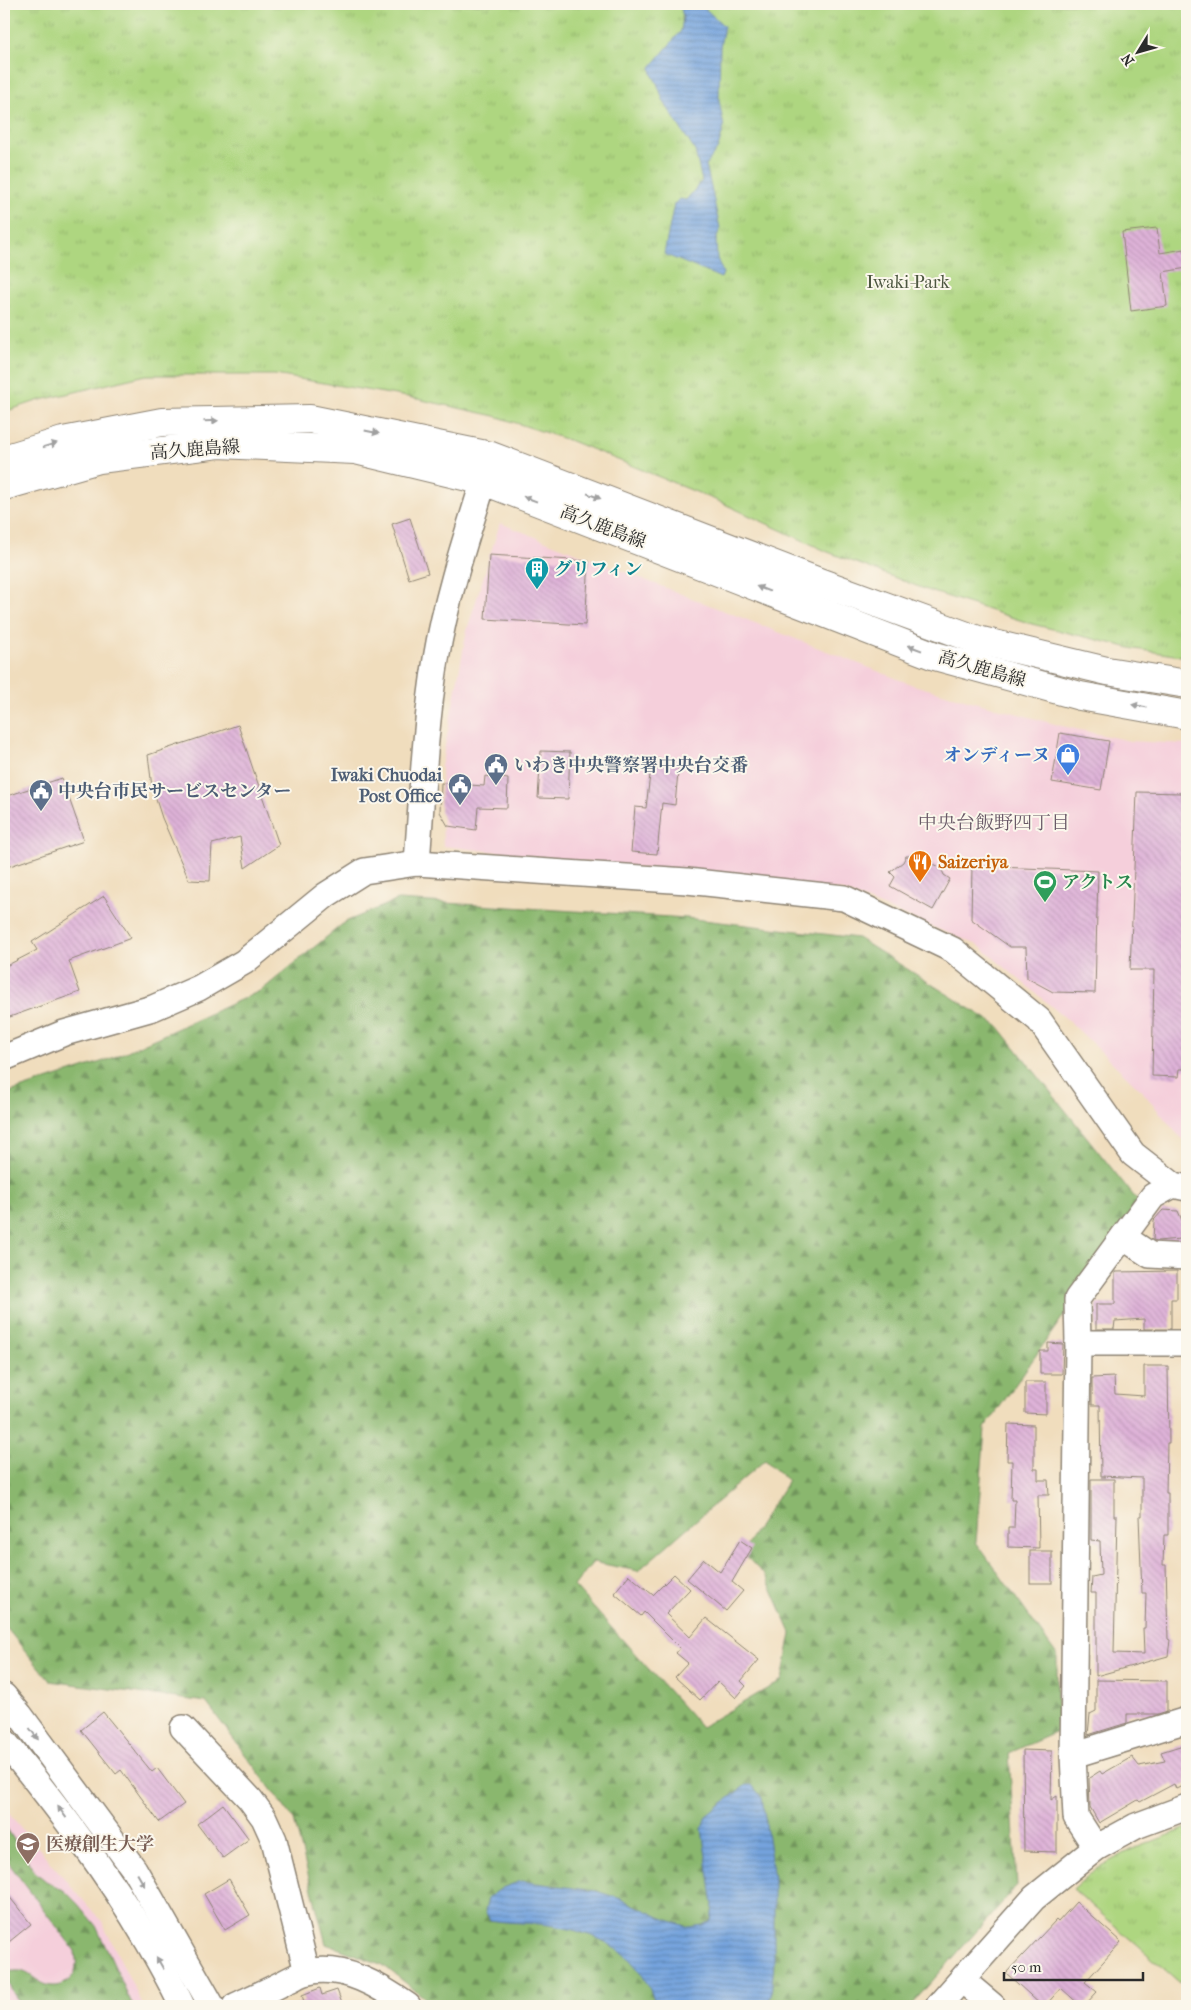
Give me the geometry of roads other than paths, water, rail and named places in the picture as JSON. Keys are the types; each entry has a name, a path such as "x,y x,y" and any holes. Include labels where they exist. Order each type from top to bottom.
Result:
{"main road":[{"name":"高久鹿島線","path":"4,459 63,441 162,422 310,419 487,469 819,582 978,640 1107,671 1187,684"},
{"name":"高久鹿島線","path":"4,486 99,459 219,444 355,450 487,469 935,656 1080,696 1187,714"}],"street":[{"path":"417,863 426,726 436,658 460,560 487,469"},
{"path":"4,1058 64,1033 153,1008 199,988 244,962 326,895 364,871 417,863 687,881 844,898 953,950 1039,1020 1133,1154 1180,1186"},
{"path":"1096,1848 1076,1817 1073,1755 1078,1343 1076,1299 1153,1196 1180,1186"},
{"path":"1123,1236 1150,1255 1187,1257"},
{"path":"1078,1343 1187,1343"},
{"path":"4,1696 134,1869 212,2006"},
{"path":"1073,1755 1187,1720"},
{"path":"183,1728 250,1799 264,1818 274,1840 307,1972"},
{"path":"4,1741 57,1805 101,1866 130,1911 174,1988 182,2006"},
{"path":"938,2006 1034,1898 1096,1848 1136,1826 1187,1807"},
{"path":"235,2006 307,1972 328,1970 343,1972 397,2003"},
{"path":"962,1980 993,2006"}],"water":[{"path":"680,4 700,4 724,26 720,47 719,100 724,127 718,148 706,165 720,228 716,241 717,258 723,273 721,278 664,254 674,204 680,199 686,200 702,181 695,151 664,102 651,67 681,31 683,17"},
{"path":"746,1785 752,1785 762,1798 774,1878 774,1963 771,1996 767,2006 656,2006 641,1973 619,1950 605,1942 590,1935 555,1926 490,1920 485,1911 488,1898 502,1888 521,1881 596,1891 621,1899 662,1918 689,1927 711,1921 713,1905 702,1829 706,1816"}],"place":[{"name":"グリフィン","path":"537,590"},
{"name":"オンディーヌ","path":"1068,776"},
{"name":"いわき中央警察署中央台交番","path":"496,786"},
{"name":"Iwaki Chuodai Post Office","path":"460,806"},
{"name":"中央台市民サービスセンター","path":"41,812"},
{"name":"Saizeriya","path":"920,883"},
{"name":"アクトス","path":"1045,903"},
{"name":"医療創生大学","path":"28,1865"}],"district":[{"name":"中央台飯野四丁目","path":"994,823"}],"park label":[{"name":"Iwaki-Park","path":"908,282"}]}
